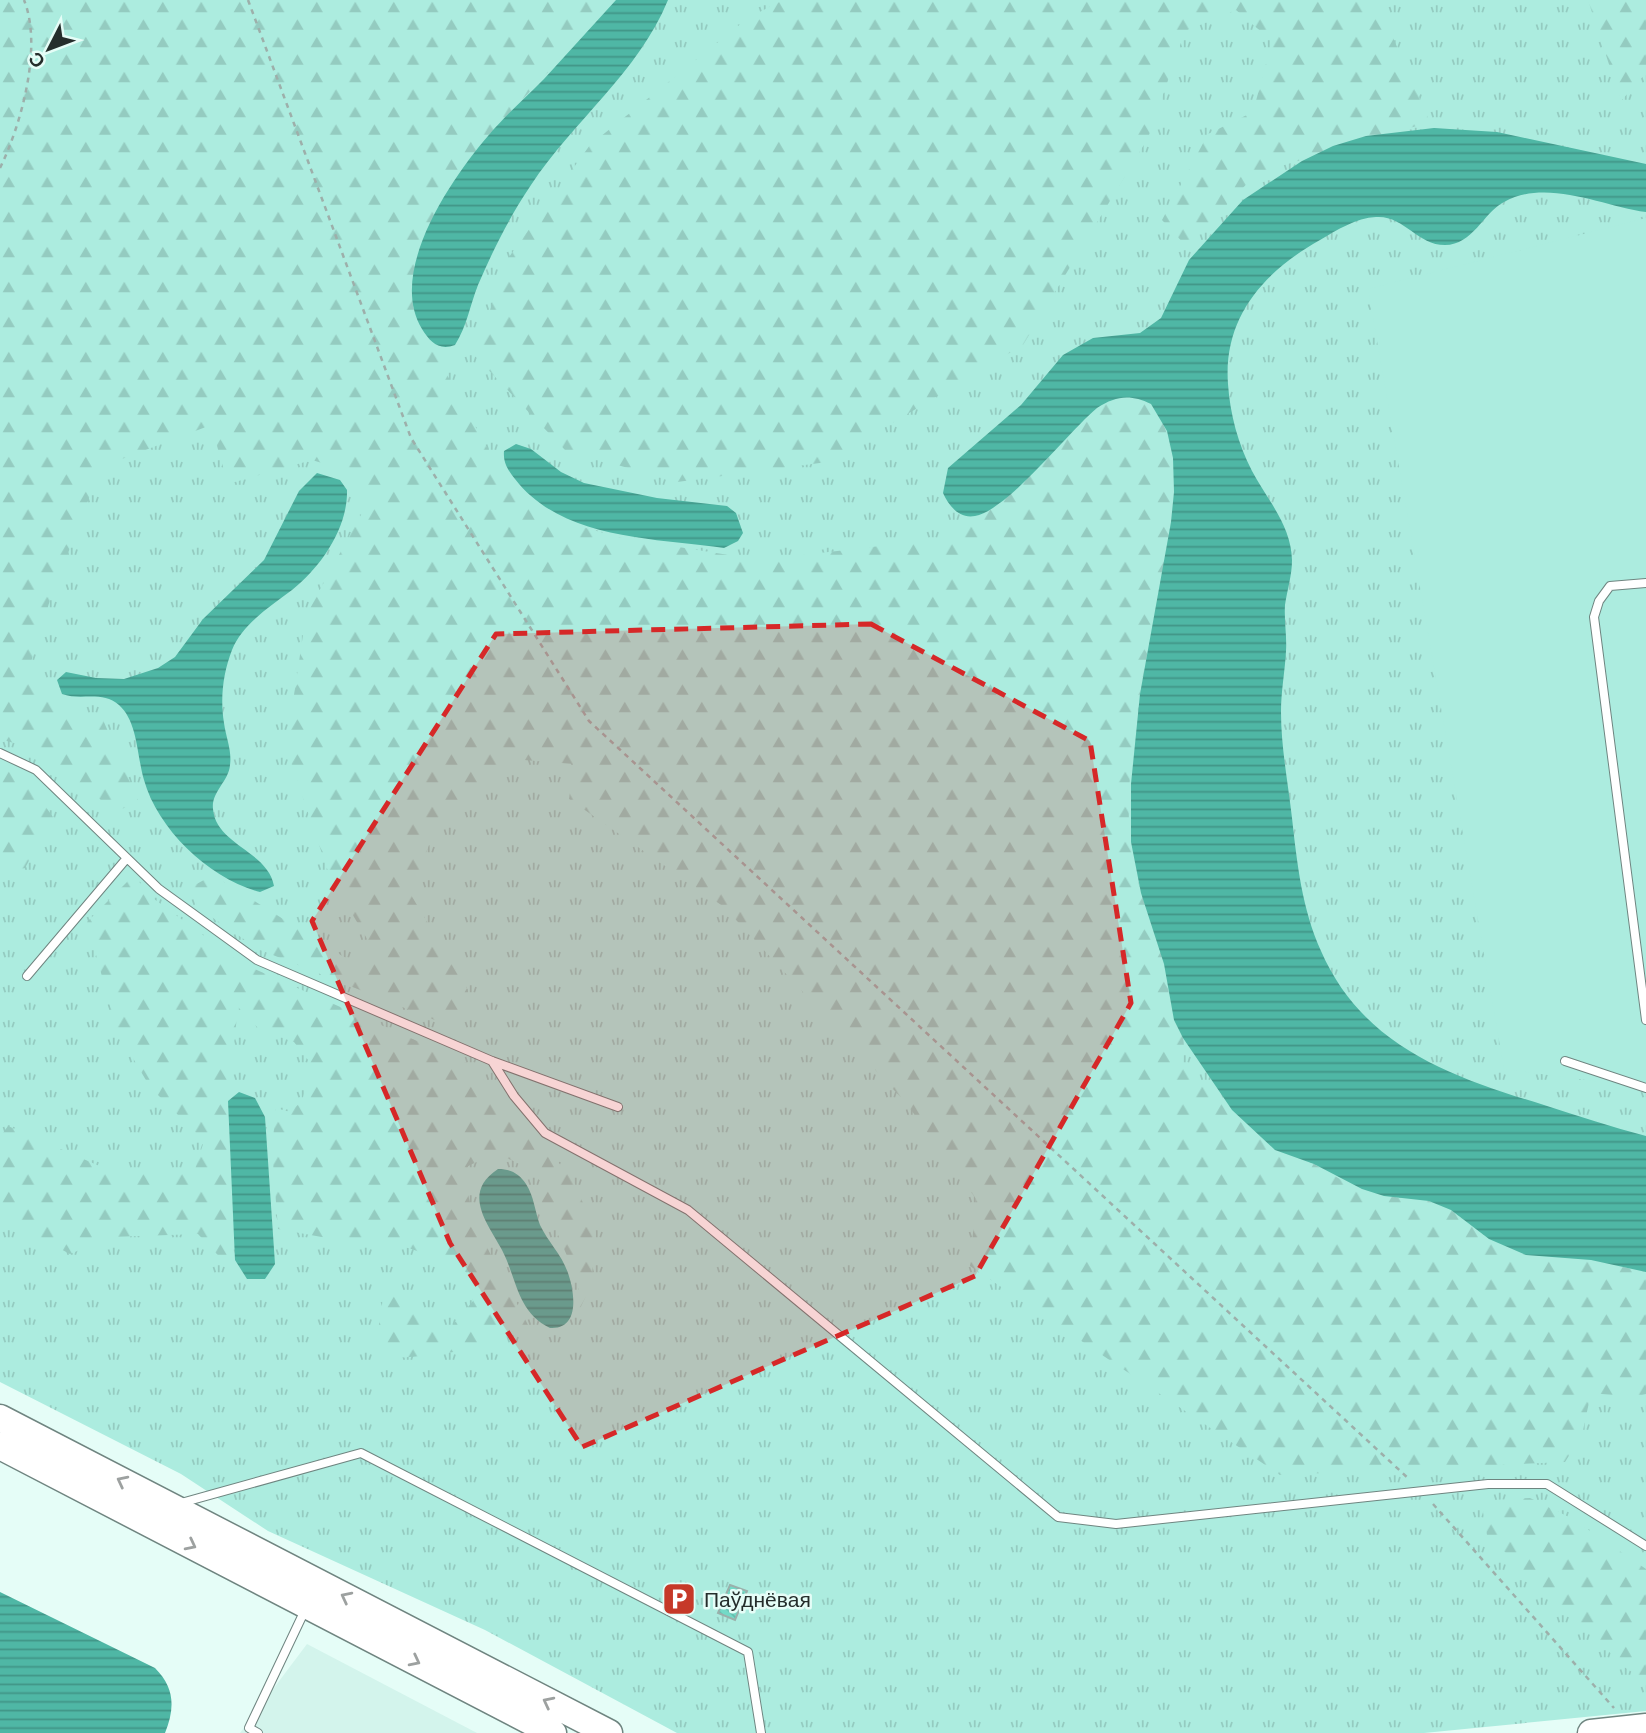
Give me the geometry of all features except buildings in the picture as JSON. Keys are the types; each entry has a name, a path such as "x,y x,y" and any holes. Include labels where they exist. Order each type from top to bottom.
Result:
{"highway":[{"path":"0,1418 609,1733"},
{"path":"0,1446 553,1733"},
{"path":"1591,1733 1639,1727"}],"lane":[{"path":"1646,583 1610,586 1599,601 1594,617 1646,1020"},
{"path":"0,754 36,770 159,889 257,960 492,1061 618,1107"},
{"path":"27,976 127,858"},
{"path":"492,1061 514,1096 545,1133 688,1210 1058,1517 1116,1524 1488,1484 1547,1484 1646,1546"},
{"path":"1564,1061 1646,1088"},
{"path":"170,1506 361,1453 748,1653 761,1733"},
{"path":"258,1733 248,1731 307,1605"}],"path":[{"path":"0,169 13,141 29,75 31,37 24,0"},
{"path":"248,0 411,438 589,721 1423,1492 1639,1727"}],"highlighted area":[{"path":"871,624 1090,741 1131,1003 975,1276 582,1447 450,1243 312,921 496,634"}],"shaded area":[{"path":"616,0 668,0 640,51 548,161 523,197 478,285 463,330 455,345 444,347 436,344 422,329 413,306 412,281 428,227 473,154"},
{"path":"1434,128 1497,132 1646,164 1646,212 1556,193 1521,195 1497,207 1463,240 1445,245 1426,240 1386,218 1361,220 1326,236 1282,266 1251,298 1240,317 1228,360 1233,418 1247,461 1278,514 1291,547 1292,566 1285,605 1286,645 1281,725 1301,886 1321,951 1339,984 1361,1012 1386,1035 1414,1054 1476,1083 1646,1136 1646,1272 1591,1260 1526,1255 1489,1239 1451,1210 1429,1201 1384,1196 1362,1189 1314,1164 1275,1150 1232,1110 1183,1038 1174,1020 1164,964 1141,893 1131,842 1131,784 1140,694 1174,492 1173,458 1167,431 1151,404 1123,398 1097,408 1038,469 989,511 975,516 964,516 952,507 943,493 948,468 1021,405 1063,355 1093,338 1140,333 1161,318 1189,260 1243,200 1302,161 1333,146 1366,136"},
{"path":"516,444 531,449 561,472 584,483 657,498 727,506 736,513 743,533 738,541 724,548 640,538 584,525 558,514 535,499 515,479 506,466 504,451"},
{"path":"317,473 340,480 347,490 338,532 331,546 303,581 258,616 243,632 232,650 223,686 222,705 230,749 230,765 215,797 213,809 216,821 223,831 270,874 274,886 260,892 241,886 205,864 188,850 161,817 144,780 130,721 119,705 106,698 62,694 57,680 66,672 96,678 124,679 158,668 175,657 203,619 264,560 299,491"},
{"path":"239,1092 255,1098 265,1117 275,1264 265,1279 247,1279 235,1260 228,1101"},
{"path":"498,1169 514,1172 526,1184 540,1225 568,1273 573,1309 571,1317 560,1327 550,1328 539,1321 524,1304 507,1261 481,1209 481,1188 487,1178"},
{"path":"0,1592 155,1668 170,1691 172,1707 165,1733 0,1733"},
{"path":"307,1644 477,1733 240,1733"}],"green space":[{"path":"0,0 1646,0 1646,1711 1424,1733 677,1733 485,1630 268,1531 181,1474 0,1382"},
{"path":"0,0 616,0 487,137 451,188 422,241 412,285 413,306 418,322 491,455 546,517 622,538 760,560 949,538 1003,500 1097,408 1123,398 1151,404 1166,431 1173,464 1173,503 1162,586 1137,715 1131,760 1129,827 1138,882 1164,961 1172,1014 1183,1038 1183,1064 1245,1126 1275,1150 1314,1164 1345,1182 1384,1196 1429,1201 1451,1210 1489,1239 1526,1255 1591,1260 1646,1272 1646,1394 1634,1397 1591,1393 1582,1435 1565,1462 1280,1475 970,1266 976,1199 906,1103 724,907 569,799 574,764 524,760 439,817 411,895 468,990 457,1029 258,949 197,907 193,886 213,875 363,969 375,952 330,877 286,748 306,615 368,502 345,470 312,460 228,484 211,425 101,467 50,600 27,675 76,715 103,720 138,800 117,812 31,748 0,739"},
{"path":"783,0 1387,0 1383,15 1430,122 1257,173 1187,247 1162,220 1208,134 1253,112 1272,41 1236,10 1185,31 1148,138 1023,345 827,462 677,482 565,450 476,357 504,264 590,145 748,18"},
{"path":"1588,0 1646,0 1646,73 1621,101"},
{"path":"1646,218 1646,1088 1504,1069 1368,289"},
{"path":"0,765 24,777 53,817 25,868 0,873"},
{"path":"134,875 150,896 241,963 469,1064 573,1180 596,1233 591,1285 578,1313 579,1284 556,1230 541,1209 542,1182 515,1161 488,1158 465,1168 467,1189 479,1229 528,1325 513,1334 479,1346 444,1354 390,1358 376,1344 385,1285 396,1285 430,1326 452,1326 473,1301 466,1272 434,1257 383,1239 327,1238 278,1229 272,1149 276,1108 290,1112 302,1101 312,1065 294,1042 258,1028 238,1007 227,1108 232,1270 198,1234 110,1237 70,1254 0,1217 0,1137 8,1126 120,1175 195,1169 204,1141 150,1087 117,1031 87,922"},
{"path":"1530,1498 1571,1518 1646,1569 1646,1680 1627,1669 1487,1535 1483,1512 1495,1500"}],"place":[{"name":"Паўднёвая","path":"679,1599"}]}
